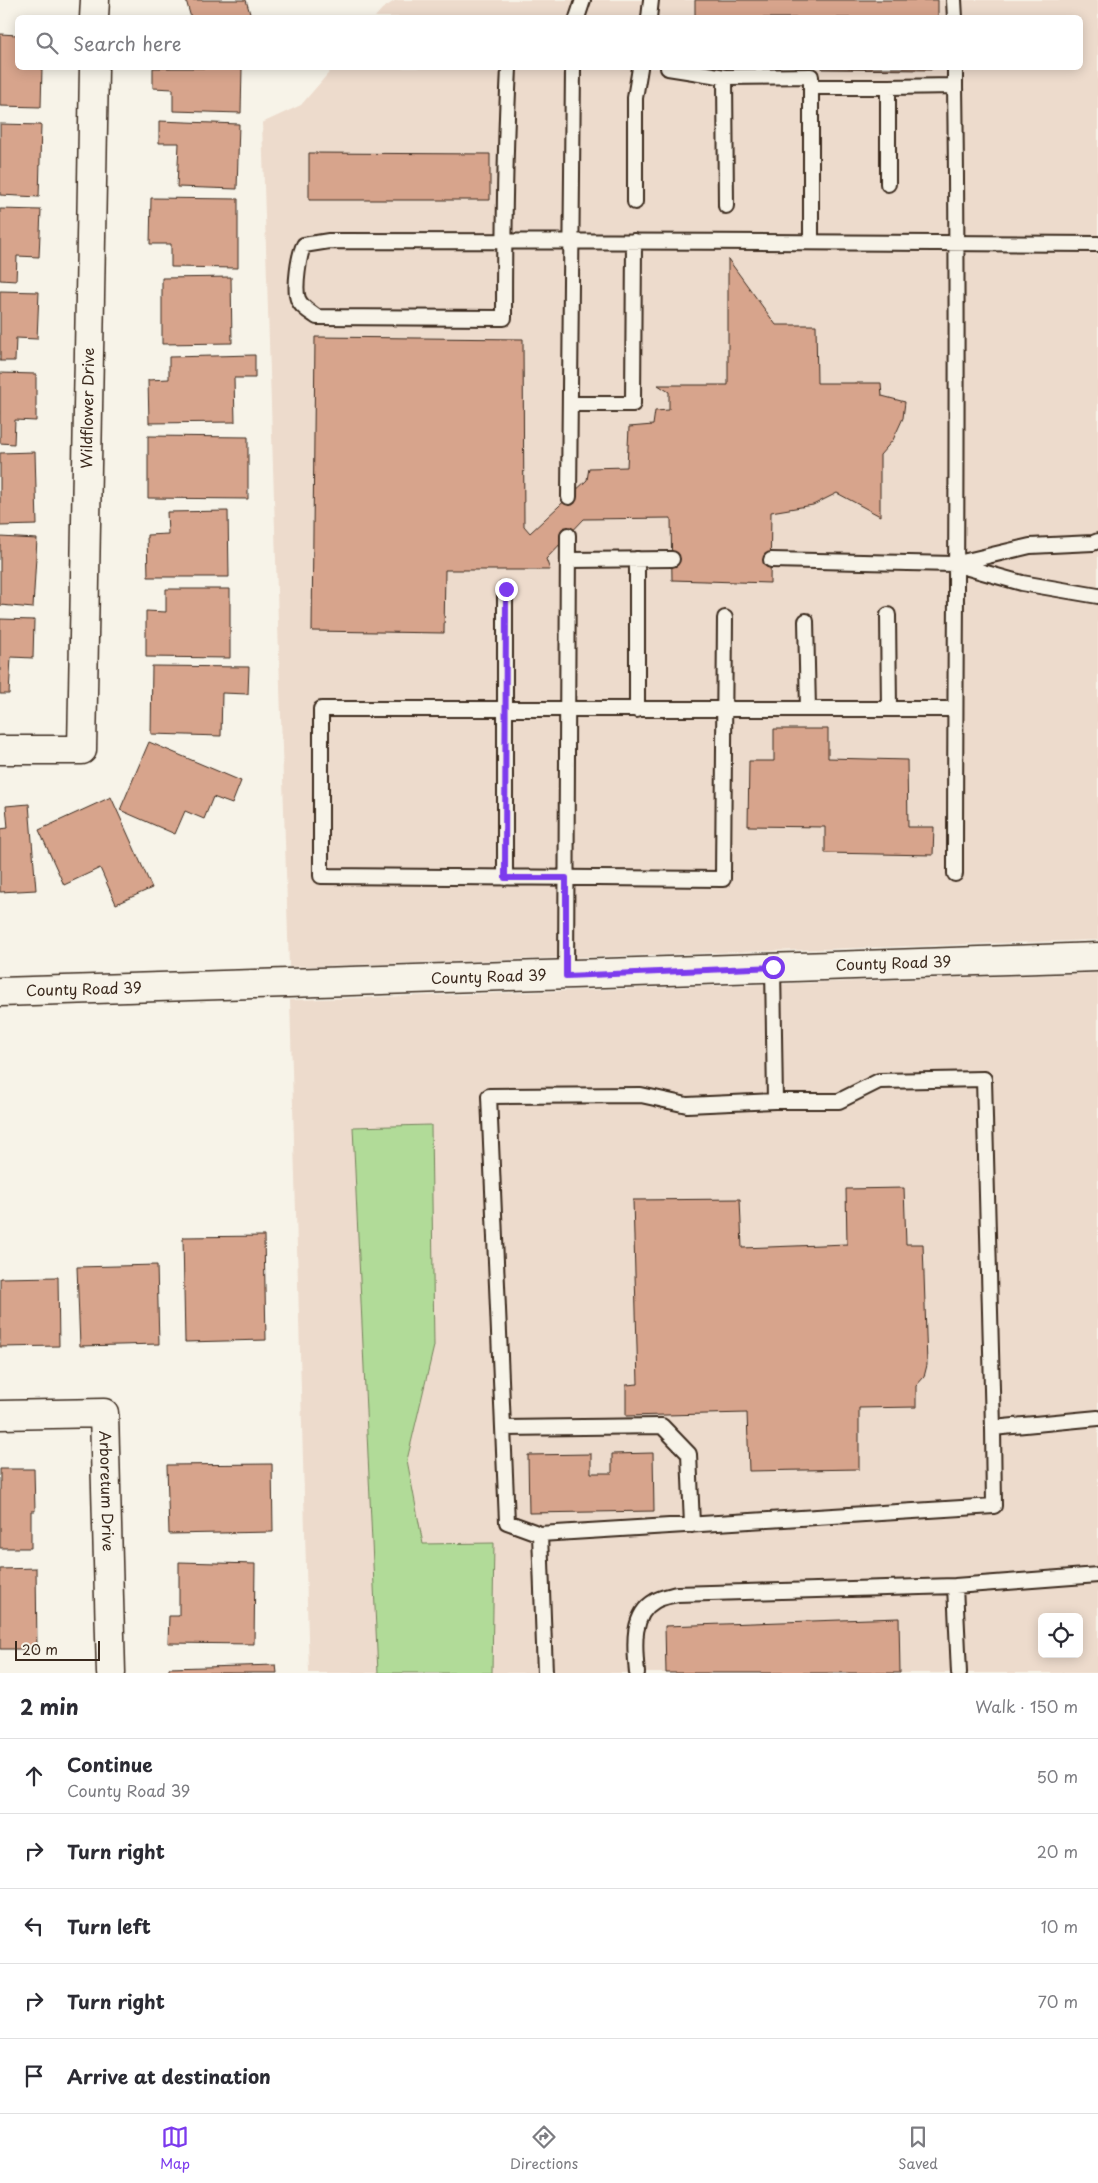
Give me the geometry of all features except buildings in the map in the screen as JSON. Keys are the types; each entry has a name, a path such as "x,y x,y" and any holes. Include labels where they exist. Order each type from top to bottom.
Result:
{"street":[{"path":"94,15 95,0"},
{"name":"Wildflower Drive","path":"0,750 82,750 94,70"},
{"name":"County Road 39","path":"0,992 566,976 773,967 1098,957"},
{"name":"Arboretum Drive","path":"0,1415 104,1413 110,1673"}],"lane":[{"path":"578,15 582,0"},
{"path":"648,15 651,0"},
{"path":"954,0 955,15"},
{"path":"509,70 504,242 504,318 317,317 302,306 297,298 300,253 304,245 329,242 504,242 957,242 1098,244"},
{"path":"569,497 573,70"},
{"path":"635,202 635,98 640,70"},
{"path":"679,70 725,78 811,76 811,242"},
{"path":"955,70 957,242 954,564 955,874"},
{"path":"725,78 726,206"},
{"path":"811,87 955,86"},
{"path":"888,87 888,184"},
{"path":"570,404 633,404 634,242"},
{"path":"566,976 568,536"},
{"path":"954,564 1030,546 1093,543 1098,541"},
{"path":"637,559 637,710"},
{"path":"569,560 672,559"},
{"path":"770,560 954,564 1022,583 1098,596"},
{"path":"505,878 504,709 506,589"},
{"path":"888,615 889,709"},
{"path":"725,618 723,709 723,880 321,876 321,709 637,710 723,709 955,709"},
{"path":"806,621 808,709"},
{"path":"773,967 775,1101"},
{"path":"984,1079 994,1506 540,1534 507,1522 489,1096 640,1095 687,1105 775,1101 839,1101 879,1081 984,1079"},
{"path":"993,1428 1098,1418"},
{"path":"504,1428 662,1426 689,1454 692,1525"},
{"path":"540,1534 545,1673"},
{"path":"636,1673 635,1643 637,1620 654,1601 677,1594 955,1586 1098,1575"},
{"path":"955,1586 959,1673"}],"shaded area":[{"path":"396,0 1098,0 1098,940 289,967 262,123 301,105 331,70 1083,70 1083,15 377,15 382,9"},
{"path":"1098,973 1098,1673 492,1673 494,1544 423,1544 407,1460 434,1346 431,1125 353,1127 378,1673 309,1673 290,1000"}],"green space":[{"path":"431,1125 434,1346 407,1460 423,1544 494,1543 492,1673 378,1673 353,1127"}],"route":[{"path":"506,589 504,709 505,878 566,878 566,976 773,967"}]}
